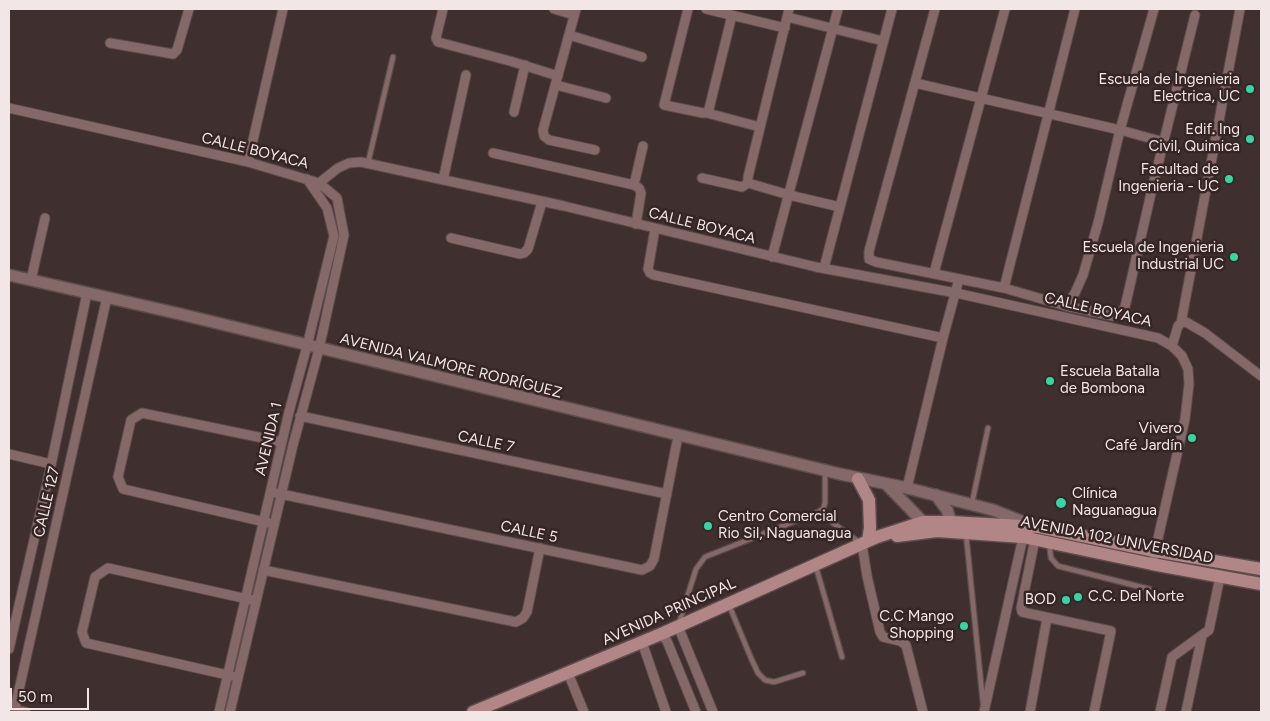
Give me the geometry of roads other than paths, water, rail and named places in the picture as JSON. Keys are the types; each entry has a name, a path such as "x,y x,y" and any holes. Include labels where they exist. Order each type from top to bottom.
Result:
{"main road":[{"path":"858,478 869,500 869,541"},
{"name":"AVENIDA 102 UNIVERSIDAD","path":"869,541 923,522 951,527 1032,534 1155,551 1261,569"},
{"name":"AVENIDA 102 UNIVERSIDAD","path":"869,541 937,531 951,527 966,533 1032,534 1049,542 1152,564 1261,584"},
{"name":"AVENIDA PRINCIPAL","path":"473,712 489,709 869,541"}],"street":[{"path":"110,43 173,54 177,50 189,9"},
{"path":"248,162 283,9"},
{"path":"443,9 436,38 438,42 526,65 557,80 606,98"},
{"path":"554,9 575,12 543,130 544,136 549,140 595,150"},
{"path":"688,9 664,105 707,113 760,127"},
{"path":"706,9 785,28"},
{"path":"772,257 838,9"},
{"path":"824,268 892,9"},
{"path":"935,9 869,251 869,259 1004,288 1066,306 1113,316 1120,314 1124,310 1195,15"},
{"path":"934,273 1005,9"},
{"path":"1004,288 1076,9"},
{"path":"1066,306 1075,293 1083,275 1098,223 1120,130 1154,9"},
{"path":"1152,564 1189,398 1188,369 1182,356 1172,346 1181,323 1240,9"},
{"path":"748,183 788,13 833,28 883,41"},
{"path":"707,113 732,15"},
{"path":"569,35 642,57"},
{"path":"514,112 526,65"},
{"path":"443,180 466,75"},
{"path":"915,83 1049,113 1164,142"},
{"name":"CALLE BOYACA","path":"9,108 248,162 319,183 338,168 349,163 361,162 542,202 772,257 956,293 1158,338 1172,346"},
{"path":"634,185 643,146"},
{"path":"493,153 634,185 639,188 641,193 636,224"},
{"path":"702,178 742,187 748,183"},
{"name":"AVENIDA 1","path":"230,712 238,677 264,522 282,442 334,236 327,208 307,179"},
{"name":"AVENIDA 1","path":"220,712 227,675 251,600 263,570 300,416 319,349 344,235 337,198 319,183"},
{"path":"748,183 788,195 840,206"},
{"path":"451,238 520,254 528,249 542,202"},
{"path":"31,280 45,218"},
{"path":"656,229 648,269 654,275 943,338"},
{"name":"AVENIDA VALMORE RODRÍGUEZ","path":"9,275 825,471 972,504 993,510 1032,534"},
{"path":"907,488 959,279"},
{"name":"CALLE 127","path":"9,649 87,293"},
{"name":"CALLE 127","path":"12,710 107,298"},
{"path":"1181,323 1186,322 1205,333 1261,376"},
{"path":"274,524 123,488 118,476 131,420 142,413 282,442"},
{"name":"CALLE 7","path":"300,416 667,494"},
{"name":"CALLE 5","path":"271,492 642,570 650,566 654,559 678,436"},
{"path":"9,454 51,464"},
{"path":"887,485 923,522 937,531"},
{"path":"936,495 947,510 951,527"},
{"path":"1032,534 1022,612 1111,631 1094,712"},
{"path":"984,712 1032,534"},
{"path":"869,541 867,576 880,632 882,636 900,641 906,645 923,712"},
{"path":"263,570 516,622 523,618 527,612 540,548"},
{"path":"238,677 86,643 82,632 95,577 108,568 251,600"},
{"path":"1160,712 1172,657 1209,630 1220,577"},
{"path":"1030,712 1047,618"},
{"path":"678,626 714,712"},
{"path":"661,634 667,641 696,712"},
{"path":"1186,712 1202,636"},
{"path":"642,642 666,712"},
{"path":"568,673 584,712"},
{"path":"12,710 26,712"}],"lane":[{"path":"368,164 393,57"},
{"path":"972,504 988,428"},
{"path":"678,626 696,569 705,557 823,509 825,502 825,471"},
{"path":"818,512 869,541"},
{"path":"966,533 984,712"},
{"path":"1049,542 1051,558 1058,566 1149,589"},
{"path":"816,565 842,657"},
{"path":"729,604 758,673 765,680 774,682 803,673"}],"place":[{"name":"Escuela de Ingenieria Electrica, UC","path":"1250,89"},
{"name":"Edif. Ing Civil, Quimica","path":"1250,139"},
{"name":"Facultad de Ingenieria - UC","path":"1229,179"},
{"name":"Escuela de Ingenieria Industrial UC","path":"1234,257"},
{"name":"Escuela Batalla de Bombona","path":"1050,381"},
{"name":"Vivero Café Jardín","path":"1192,438"},
{"name":"Clínica Naguanagua","path":"1061,503"},
{"name":"Centro Comercial Rio Sil, Naguanagua","path":"708,526"},
{"name":"C.C. Del Norte","path":"1078,597"},
{"name":"BOD","path":"1066,600"},
{"name":"C.C Mango Shopping","path":"964,626"}]}
